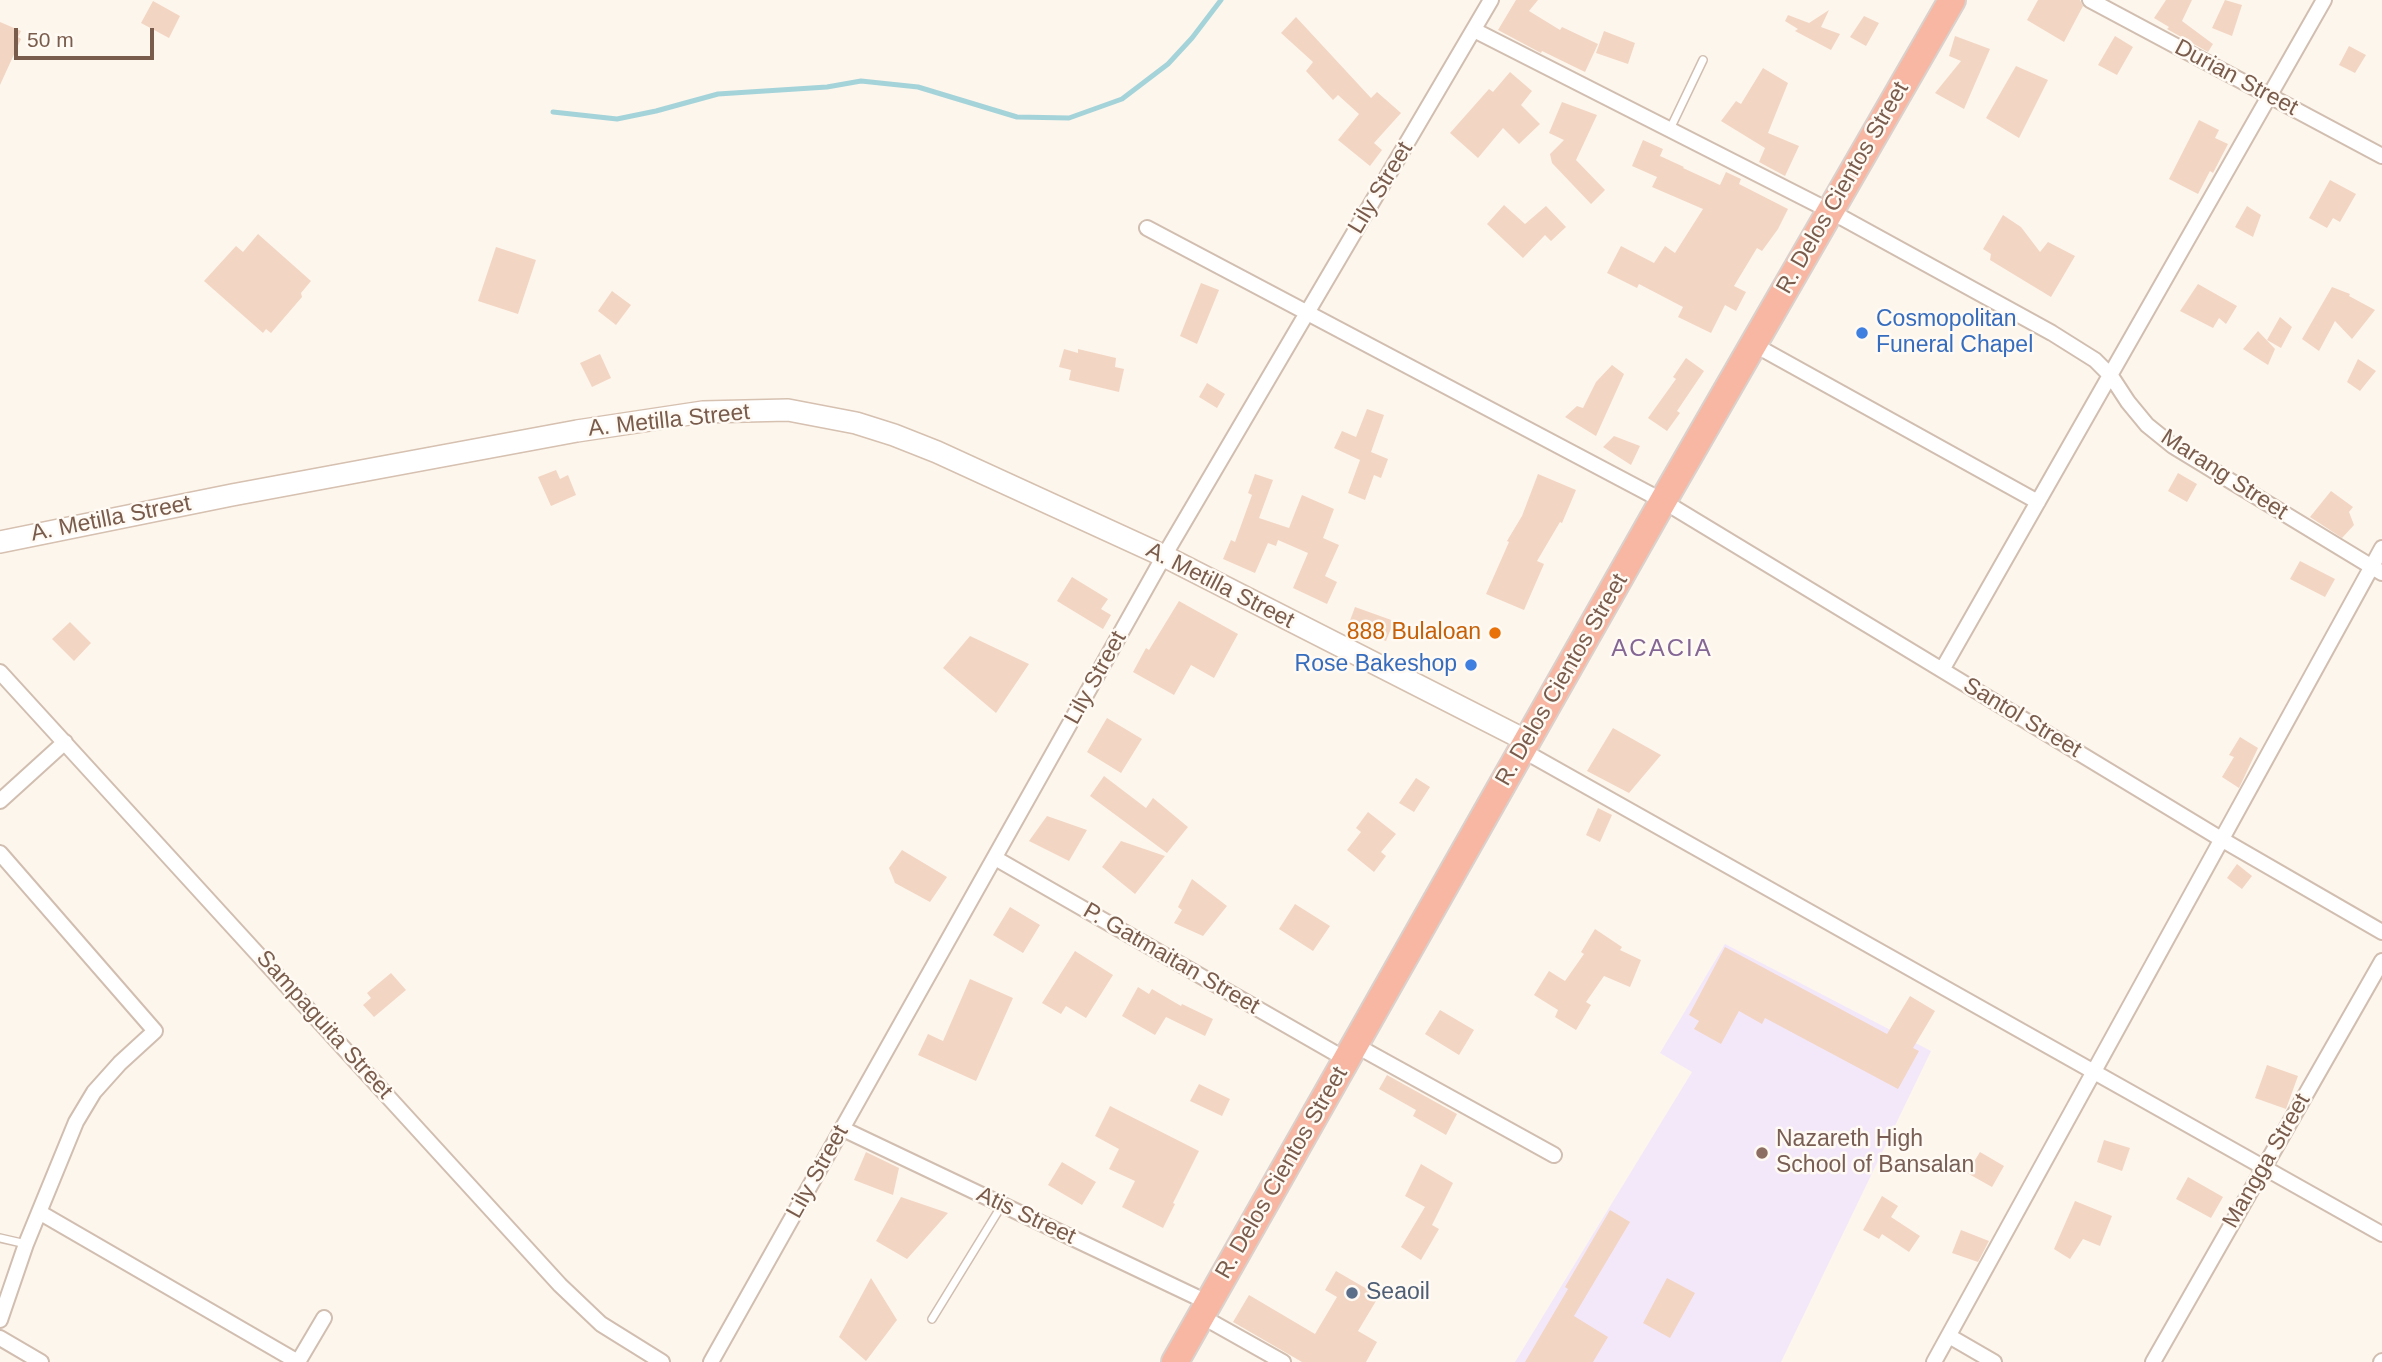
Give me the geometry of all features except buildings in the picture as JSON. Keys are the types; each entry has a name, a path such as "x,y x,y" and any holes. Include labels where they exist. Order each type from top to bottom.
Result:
{"highway":[{"name":"R. Delos Cientos Street","path":"1175,1362 1663,501 1952,0"}],"main road":[{"name":"A. Metilla Street","path":"0,542 232,495 577,431 704,412 788,410 844,420 894,435 1164,556 1525,746"}],"street":[{"name":"Lily Street","path":"711,1362 1164,556 1491,0"},
{"name":"Durian Street","path":"2090,0 2382,156"},
{"path":"1942,670 2324,0"},
{"name":"Marang Street","path":"1474,30 1830,211 2052,333 2095,360 2111,376 2147,425 2173,446 2377,569"},
{"name":"Santol Street","path":"1147,228 1663,501 2221,839 2382,932"},
{"path":"1754,344 2038,502"},
{"path":"1934,1362 2221,839 2377,569 2382,548"},
{"name":"Sampaguita Street","path":"0,672 559,1284 601,1324 662,1362"},
{"path":"0,801 65,742"},
{"path":"1525,746 2382,1234"},
{"path":"0,853 155,1031 120,1063 94,1093 76,1122 26,1244 0,1320"},
{"name":"P. Gatmaitan Street","path":"995,858 1351,1052 1555,1155"},
{"name":"Mangga Street","path":"2153,1362 2382,961"},
{"name":"Atis Street","path":"843,1129 1002,1205 1205,1310 1283,1362"},
{"path":"39,1212 298,1362 324,1318"},
{"path":"1949,1336 1994,1362"},
{"path":"0,1338 41,1362"}],"lane":[{"path":"1670,130 1703,60"},
{"path":"932,1319 1002,1205"},
{"path":"0,1238 26,1244"}],"shaded area":[{"name":"Nazareth High School of Bansalan","path":"1725,944 1931,1051 1781,1362 1515,1362 1692,1072 1660,1053"}],"waterway":[{"path":"553,112 617,119 718,94 827,87 861,81 918,87 1017,117 1069,118 1122,99 1168,64 1221,0"}],"place":[{"name":"Cosmopolitan Funeral Chapel","path":"1862,333"},
{"name":"888 Bulaloan","path":"1495,633"},
{"name":"Rose Bakeshop","path":"1471,665"},
{"name":"Nazareth High School of Bansalan","path":"1762,1153"},
{"name":"Seaoil","path":"1352,1293"}],"district":[{"name":"ACACIA","path":"1662,649"}]}
